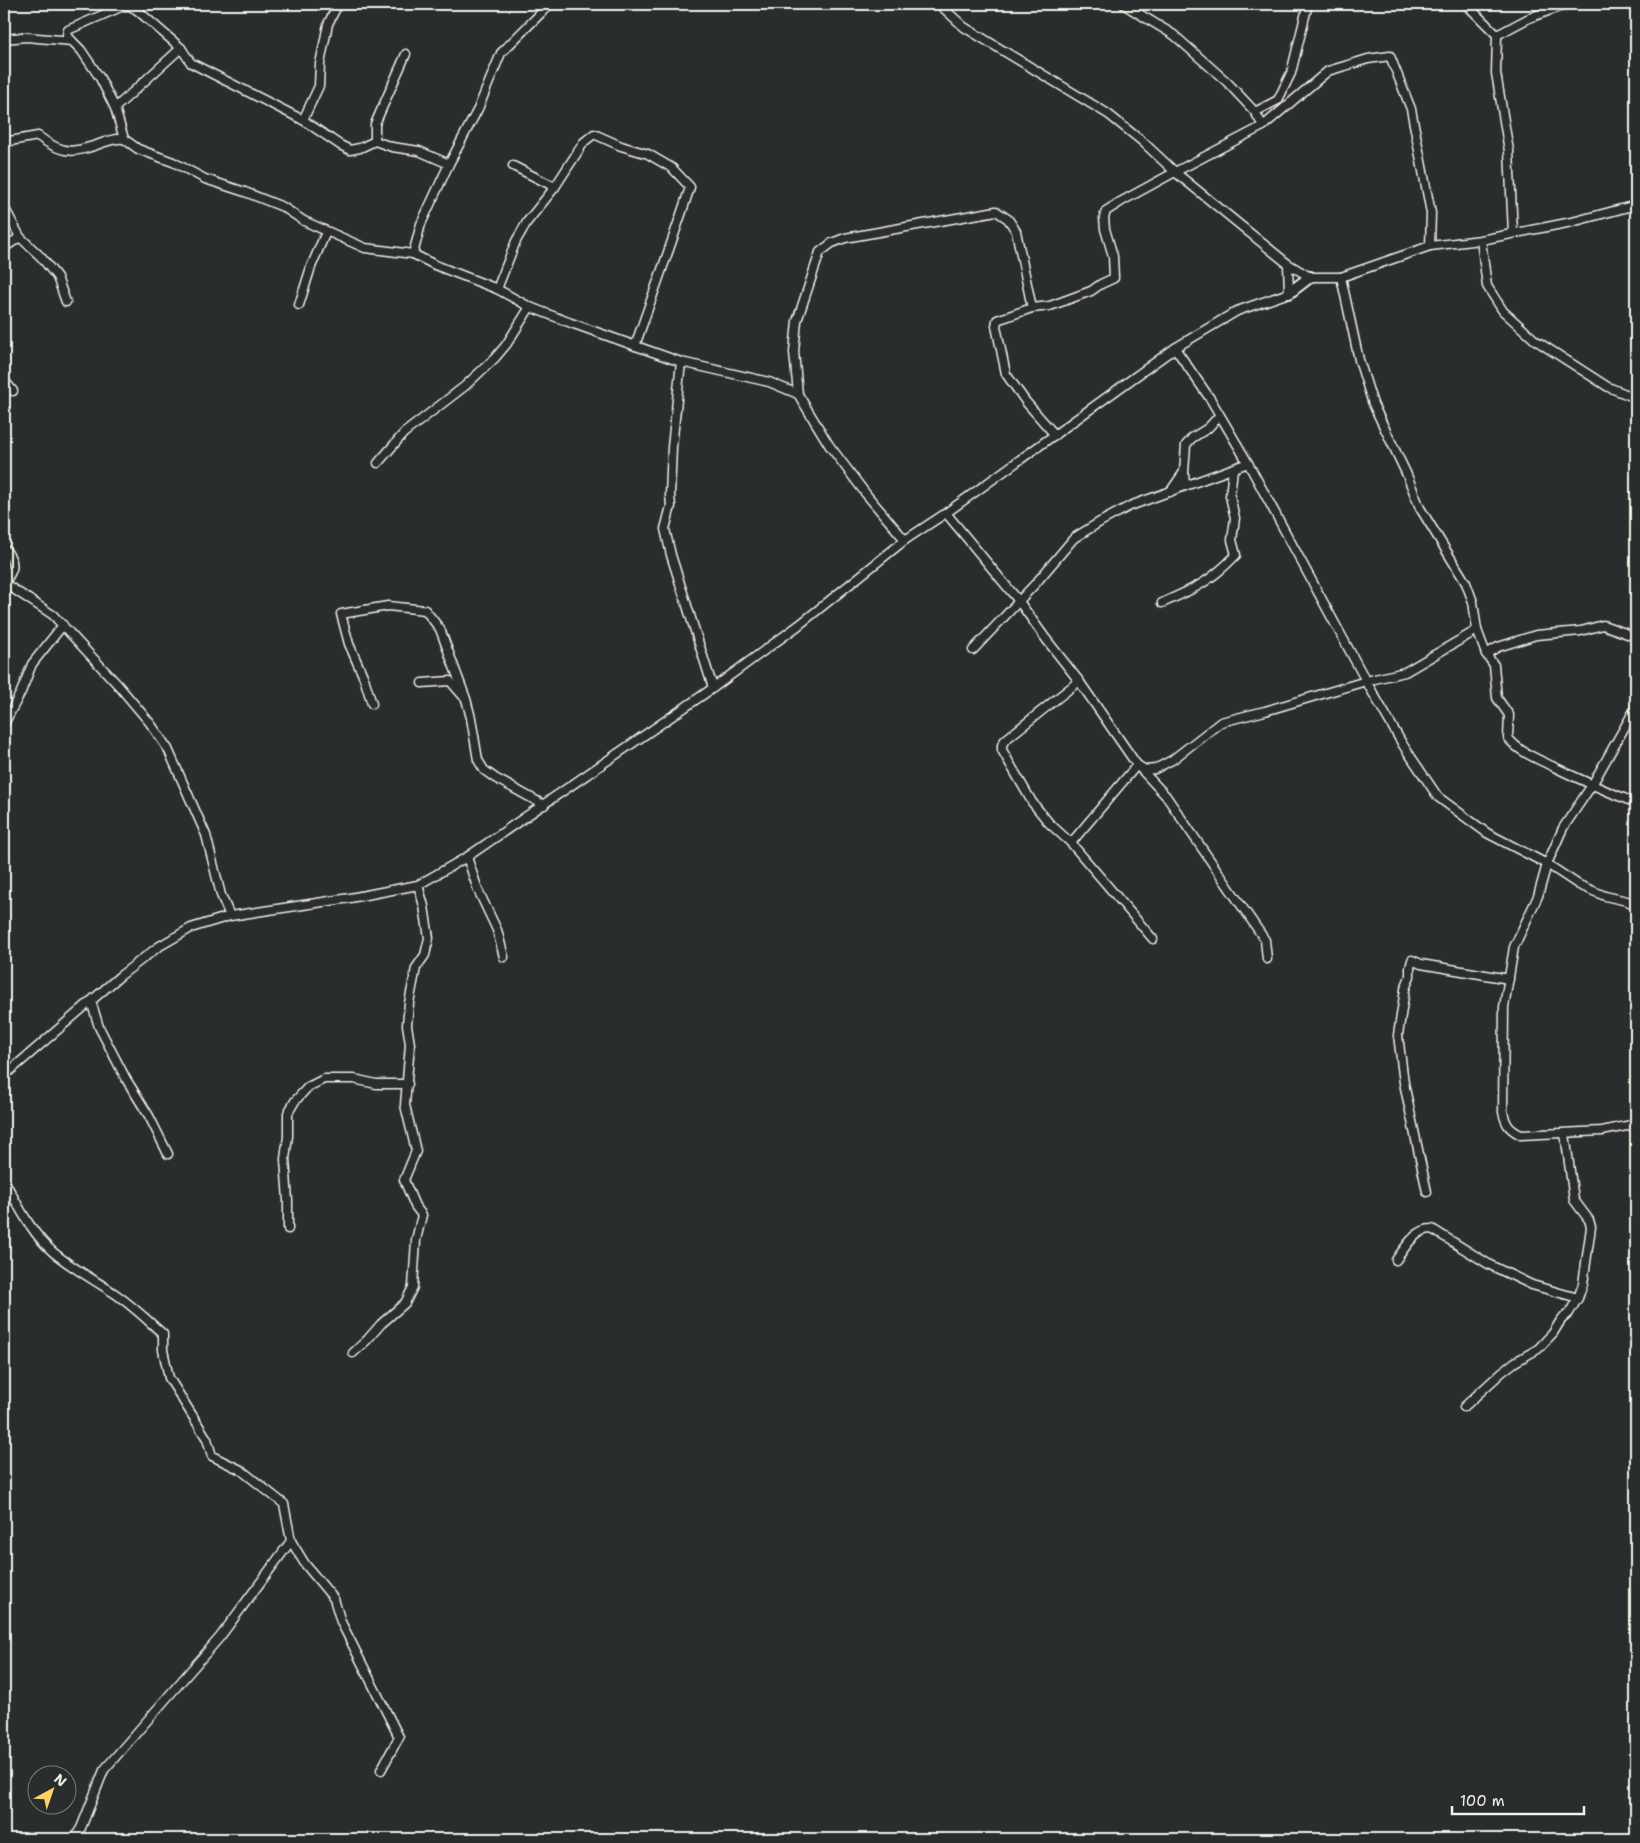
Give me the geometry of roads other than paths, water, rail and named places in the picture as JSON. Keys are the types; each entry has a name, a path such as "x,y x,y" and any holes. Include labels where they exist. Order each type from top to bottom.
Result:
{"street":[{"path":"303,120 318,86 320,64 328,24 336,4"},
{"path":"413,254 421,224 449,164 478,109 501,53 550,4"},
{"path":"938,4 964,27 1108,114 1143,142 1175,172 1288,264 1310,277 1341,277 1430,246 1513,234 1572,222 1636,205"},
{"path":"1123,4 1174,35 1227,82 1254,112 1263,126"},
{"path":"1254,112 1278,100 1291,73 1308,4"},
{"path":"1466,4 1497,34 1496,73 1509,151 1513,234"},
{"path":"1497,34 1529,18 1567,4"},
{"path":"124,139 115,108 100,78 81,50 67,35 68,30 122,5 138,10 181,48 191,63 303,120 350,150 360,148 375,141 392,147 419,151 449,164"},
{"path":"4,39 26,38 72,41"},
{"path":"115,108 181,48"},
{"path":"375,141 375,124 406,54"},
{"path":"1056,435 1026,402 1006,374 996,326 997,320 1032,308 1050,306 1091,291 1114,278 1113,256 1105,228 1104,218 1106,211 1263,126 1328,70 1368,59 1390,56 1411,109 1431,212 1430,246"},
{"path":"497,289 516,241 527,222 555,187 584,142 594,134 621,146 648,154 672,168 690,187 635,346"},
{"path":"4,142 38,136 54,148 75,152 113,138 124,139 138,149 173,162 205,179 283,207 304,221 365,248 413,254 435,265 497,289 530,307 635,346 681,362 769,382 798,394"},
{"path":"513,166 555,187"},
{"path":"4,206 20,237 42,257 58,277 66,302"},
{"path":"905,540 866,494 829,445 798,394 794,352 797,321 820,252 832,243 845,238 996,210 1008,219 1016,231 1032,308"},
{"path":"299,305 311,267 326,232"},
{"path":"4,248 20,237"},
{"path":"1481,240 1486,286 1503,311 1534,340 1608,387 1636,398"},
{"path":"1288,264 1289,293"},
{"path":"4,1076 120,976 158,947 191,928 230,916 350,898 418,885 467,857 799,626 905,540 946,514 1056,435 1120,386 1175,348 1237,311 1289,293 1310,277"},
{"path":"1341,277 1359,360 1373,404 1407,475 1420,508 1466,583 1472,602 1477,630 1486,654 1494,665 1497,698 1510,714 1508,738 1515,747 1592,785 1636,803"},
{"path":"378,463 404,433 465,386 495,358 506,345 530,307"},
{"path":"1175,348 1211,400 1248,463 1366,681 1403,745 1438,798 1487,833 1547,864 1579,885 1605,896 1636,905"},
{"path":"681,362 672,447 671,506 665,529 671,555 712,688"},
{"path":"4,380 13,391"},
{"path":"1185,486 1186,445 1220,416"},
{"path":"972,650 1036,583 1074,538 1130,506 1248,463"},
{"path":"1162,603 1201,586 1214,577 1236,555 1232,540 1235,518 1230,496 1232,469"},
{"path":"1170,492 1184,472"},
{"path":"946,514 1018,600 1079,681 1137,765 1166,796 1265,940 1267,959"},
{"path":"4,548 10,555 14,565 11,574 4,583 53,615 118,684 168,748 206,836 221,895 230,916"},
{"path":"372,704 364,678 349,644 341,614 388,606 425,610 440,629 466,699 478,760 484,770 544,805"},
{"path":"1486,654 1498,647 1536,635 1581,630 1603,625 1636,637"},
{"path":"4,724 21,692 32,664 63,626"},
{"path":"1137,765 1145,770 1155,769 1172,760 1221,722 1366,681 1405,672 1477,630"},
{"path":"422,683 450,681 466,699"},
{"path":"1079,681 1005,740 1002,750 1032,802 1049,823 1071,843 1154,939"},
{"path":"1636,707 1592,785 1562,828 1547,864 1538,896 1514,948 1504,1006 1503,1112 1510,1130 1521,1135 1602,1131 1636,1124"},
{"path":"1071,843 1137,765"},
{"path":"467,857 478,890 497,930 504,956"},
{"path":"353,1353 405,1303 413,1287 416,1240 422,1214 415,1206 404,1180 416,1151 405,1105 410,1044 407,1025 409,1002 416,968 425,955 429,938 424,906 418,885"},
{"path":"1427,1192 1404,1084 1398,1035 1412,960 1421,964 1509,979"},
{"path":"91,1001 99,1027 168,1154"},
{"path":"288,1229 285,1159 288,1113 295,1101 308,1088 324,1079 354,1079 376,1084 408,1084"},
{"path":"1464,1407 1515,1362 1538,1349 1569,1313 1578,1298 1583,1284 1591,1227 1589,1220 1574,1200 1565,1134"},
{"path":"4,1180 27,1221 52,1252 89,1279 113,1292 132,1306 163,1334 163,1350 169,1378 207,1438 212,1456 241,1470 284,1504 291,1541 305,1564 334,1599 341,1622 398,1737 381,1770"},
{"path":"1396,1260 1418,1232 1432,1229 1490,1264 1532,1285 1578,1298"},
{"path":"74,1839 81,1828 104,1770 220,1637 291,1541"}]}
